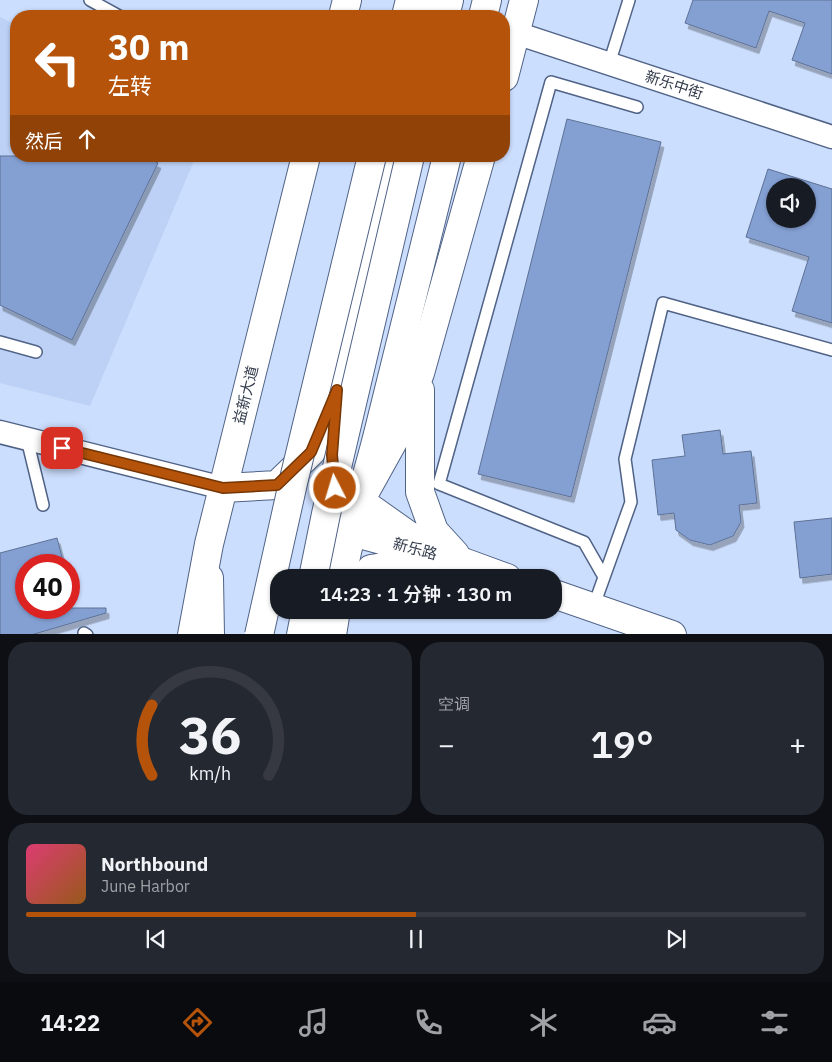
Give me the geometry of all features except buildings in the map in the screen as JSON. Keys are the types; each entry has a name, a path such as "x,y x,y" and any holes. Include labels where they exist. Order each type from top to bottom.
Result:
{"main road":[{"path":"510,55 524,0"},
{"name":"益新大道","path":"192,634 209,544 304,162"},
{"path":"259,634 293,483 371,162"},
{"path":"223,488 277,485 311,452 337,390 393,162"},
{"path":"315,569 409,162"},
{"path":"348,569 352,532 445,162"},
{"path":"360,501 395,438 420,374 480,162"},
{"path":"420,374 420,492 434,531 462,562"},
{"path":"337,390 332,455 337,505 352,532"},
{"path":"360,501 408,534 462,562"},
{"name":"新乐路","path":"352,532 482,569"},
{"path":"209,544 210,634"},
{"path":"371,569 408,563 462,562"},
{"path":"562,597 672,634"},
{"path":"301,634 304,619"},
{"path":"314,634 320,619"},
{"path":"332,634 334,619"},
{"path":"332,634 340,619"}],"street":[{"name":"新乐中街","path":"516,33 832,137"},
{"path":"0,432 223,488"}],"lane":[{"path":"90,0 109,10"},
{"path":"609,64 629,0"},
{"path":"604,577 584,542 439,484 552,82 637,107"},
{"path":"593,608 631,502 625,459 663,303 832,350"},
{"path":"0,342 36,352"},
{"path":"27,439 43,506"}],"shaded area":[{"path":"0,17 10,22 10,162 193,162 90,406 0,383"}],"route":[{"path":"62,448 223,488 277,485 311,452 337,390 332,455 335,488"}]}
